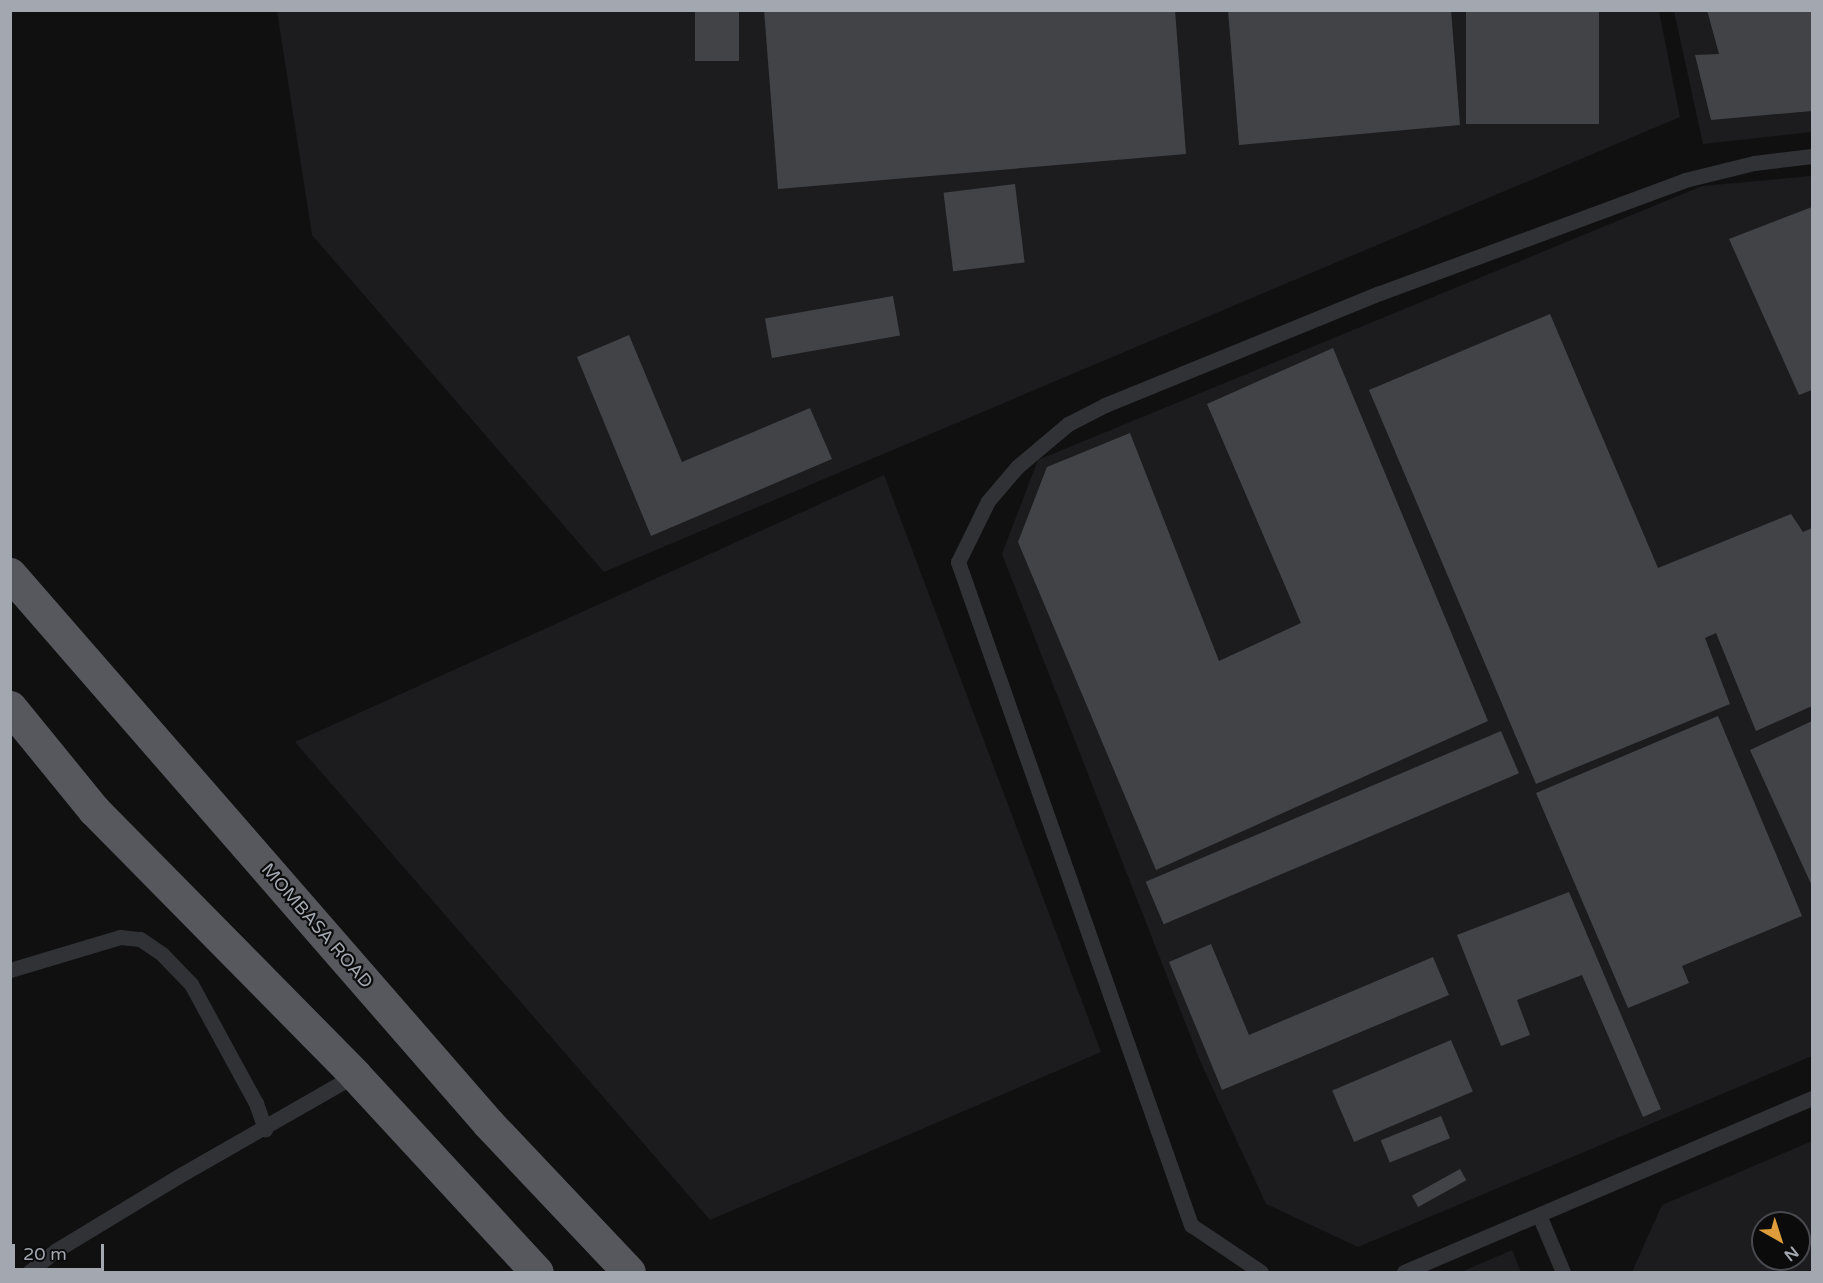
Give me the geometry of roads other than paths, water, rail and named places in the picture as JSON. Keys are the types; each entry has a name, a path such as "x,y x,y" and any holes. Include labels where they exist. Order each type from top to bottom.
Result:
{"highway":[{"name":"MOMBASA ROAD","path":"10,574 488,1123 629,1272"},
{"path":"10,707 94,810 355,1075 537,1272"}],"lane":[{"path":"1261,1272 1191,1225 958,562 988,501 1017,467 1068,424 1105,405 1380,293 1685,180 1754,163 1812,156"},
{"path":"10,970 120,937 140,939 162,954 191,984 256,1103 265,1129"},
{"path":"29,1272 56,1251 355,1075"},
{"path":"1404,1272 1812,1098"},
{"path":"1539,1215 1563,1272"}]}
